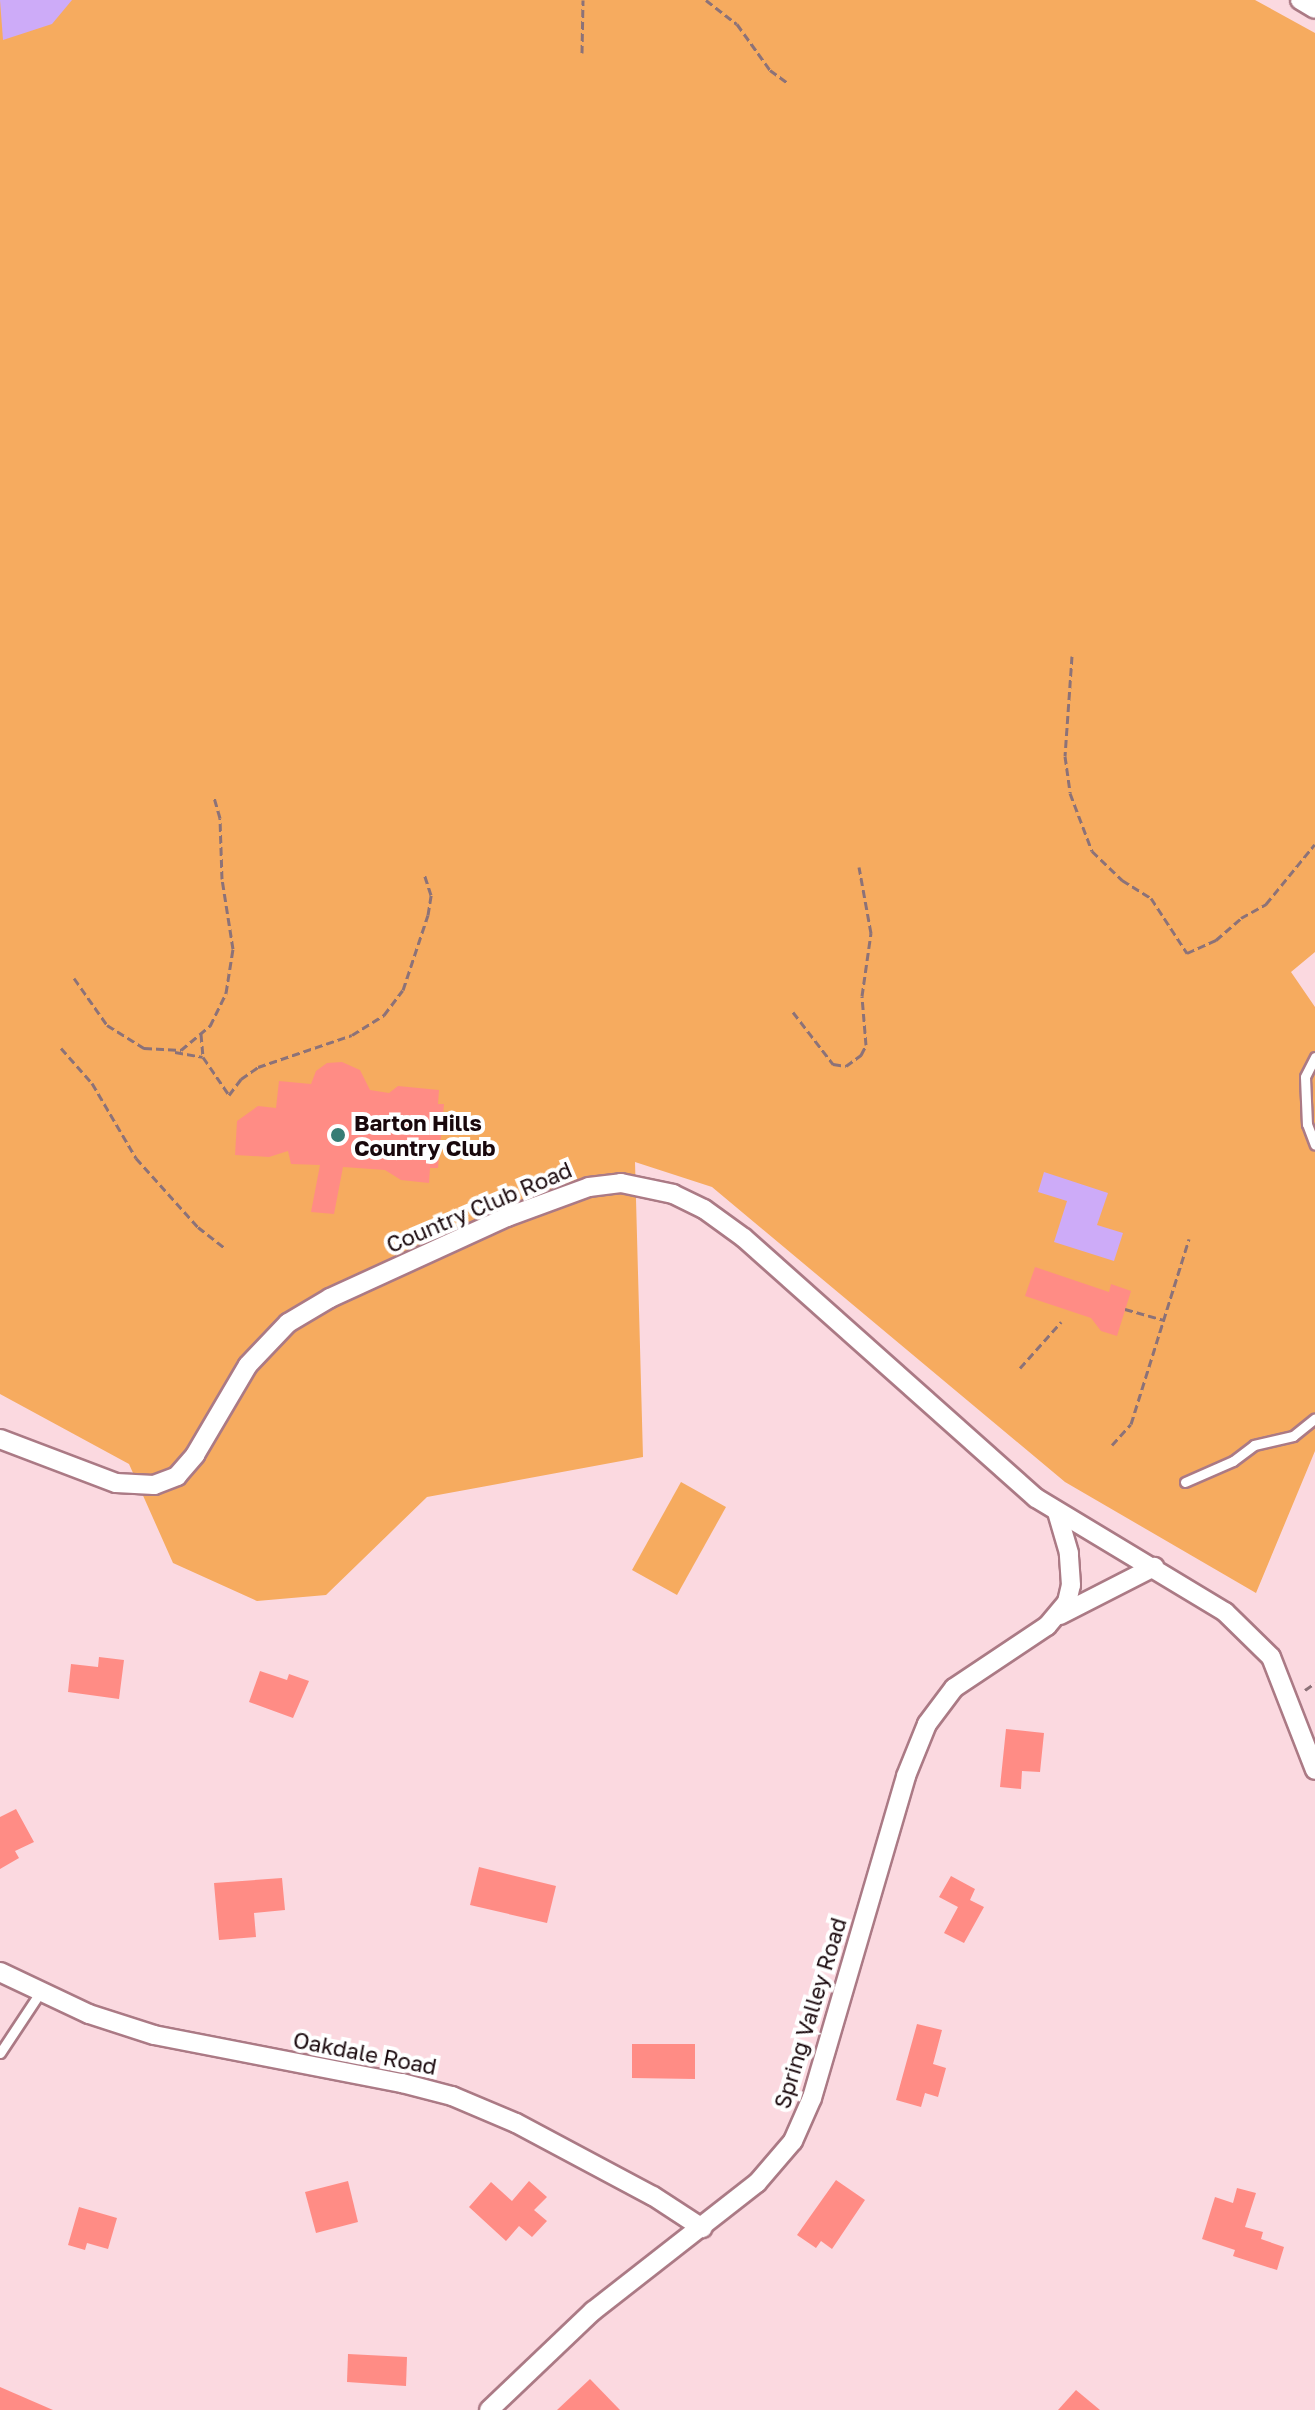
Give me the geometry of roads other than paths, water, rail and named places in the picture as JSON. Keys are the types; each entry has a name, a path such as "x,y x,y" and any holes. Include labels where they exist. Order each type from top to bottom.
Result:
{"street":[{"path":"1300,0 1315,9"},
{"name":"Country Club Road","path":"0,1439 116,1483 154,1485 177,1476 195,1455 248,1365 288,1323 330,1298 507,1217 589,1187 621,1183 673,1194 704,1209 744,1238 975,1447 1057,1512 1225,1612 1271,1657 1315,1770"},
{"path":"1057,1512 1069,1553 1071,1585 1060,1615"},
{"name":"Spring Valley Road","path":"489,2410 593,2311 757,2183 793,2141 812,2098 906,1776 927,1724 954,1688 1060,1615 1154,1567"},
{"name":"Oakdale Road","path":"0,1972 89,2014 154,2035 402,2083 452,2096 516,2123 653,2196 702,2228"}],"lane":[{"path":"1315,1057 1305,1077 1307,1124 1315,1145"},
{"path":"1185,1482 1233,1461 1254,1445 1293,1436 1315,1418"},
{"path":"0,2053 41,1991"}],"place":[{"name":"Barton Hills Country Club","path":"338,1135"}]}
